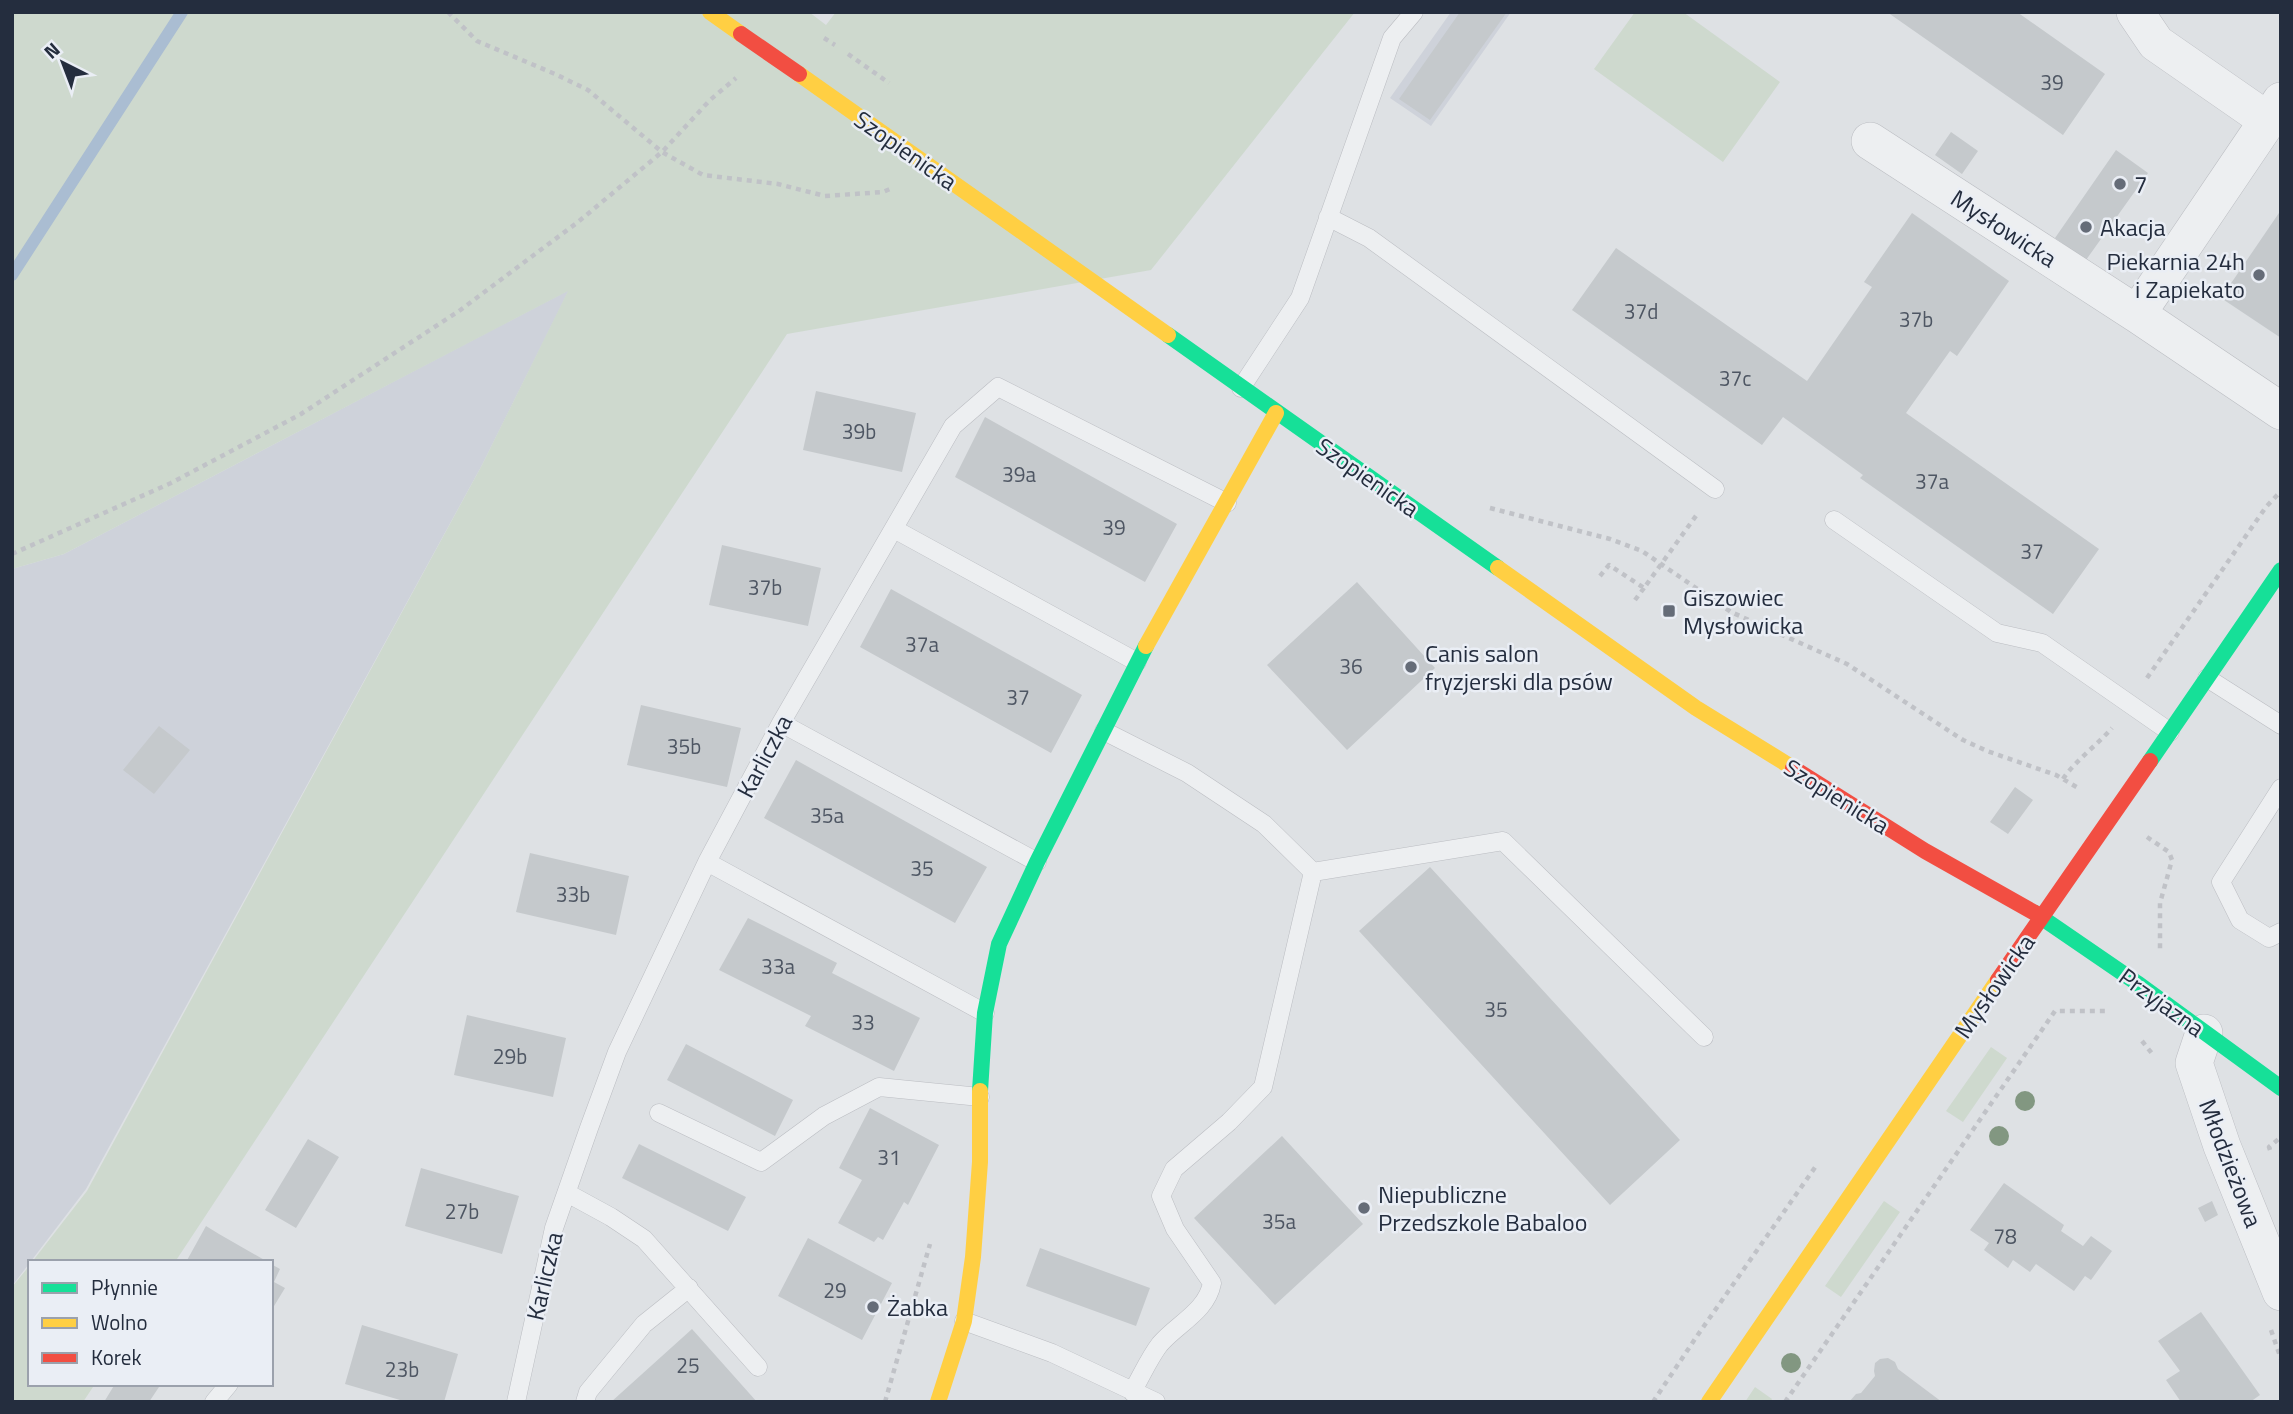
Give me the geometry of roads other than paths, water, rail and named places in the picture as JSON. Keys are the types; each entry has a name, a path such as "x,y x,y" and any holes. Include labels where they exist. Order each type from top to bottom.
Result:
{"street":[{"name":"Szopienicka","path":"710,12 1696,708 1925,851 2043,917"},
{"path":"2135,12 2156,43 2274,111 2137,314"},
{"name":"Mysłowicka","path":"1870,141 2281,411"},
{"path":"938,1402 964,1321 973,1258 980,1162 979,1097 985,1013 999,944 1137,662 1276,413"},
{"name":"Mysłowicka","path":"1709,1402 2281,570"},
{"name":"Przyjazna","path":"2043,917 2281,1088"},
{"name":"Młodzieżowa","path":"2204,1033 2194,1063 2222,1146 2281,1292"}],"lane":[{"path":"1241,388 1300,298 1392,38 1414,12"},
{"path":"1328,217 1369,238 1715,489"},
{"name":"Karliczka","path":"516,1402 554,1228 617,1052 707,862 781,723 953,426 998,387 1227,503"},
{"path":"1834,520 1997,633 2042,643 2171,732"},
{"path":"894,529 1137,662"},
{"path":"2207,678 2281,725"},
{"path":"781,723 1038,862"},
{"path":"1104,731 1187,773 1264,824 1313,872"},
{"path":"2281,788 2221,882 2239,919 2269,938 2281,932"},
{"path":"1313,872 1503,841 1704,1037"},
{"path":"707,862 985,1013"},
{"path":"1132,1392 1159,1345 1197,1310 1209,1295 1212,1283 1175,1229 1161,1196 1174,1169 1229,1122 1263,1087 1313,872"},
{"path":"659,1113 761,1162 824,1116 879,1087 979,1097"},
{"path":"567,1193 644,1239 758,1367"},
{"path":"584,1402 588,1392 644,1324 689,1288"},
{"path":"964,1321 1052,1353 1156,1402"},
{"path":"214,1402 227,1386"}],"waterway":[{"path":"12,275 182,12"}],"place":[{"name":"7","path":"2120,184"},
{"name":"Akacja","path":"2086,227"},
{"name":"Piekarnia 24h i Zapiekato","path":"2259,275"},
{"name":"Giszowiec Mysłowicka","path":"1669,611"},
{"name":"Canis salon fryzjerski dla psów","path":"1411,667"},
{"name":"Niepubliczne Przedszkole Babaloo","path":"1364,1208"},
{"name":"Żabka","path":"873,1307"}]}
